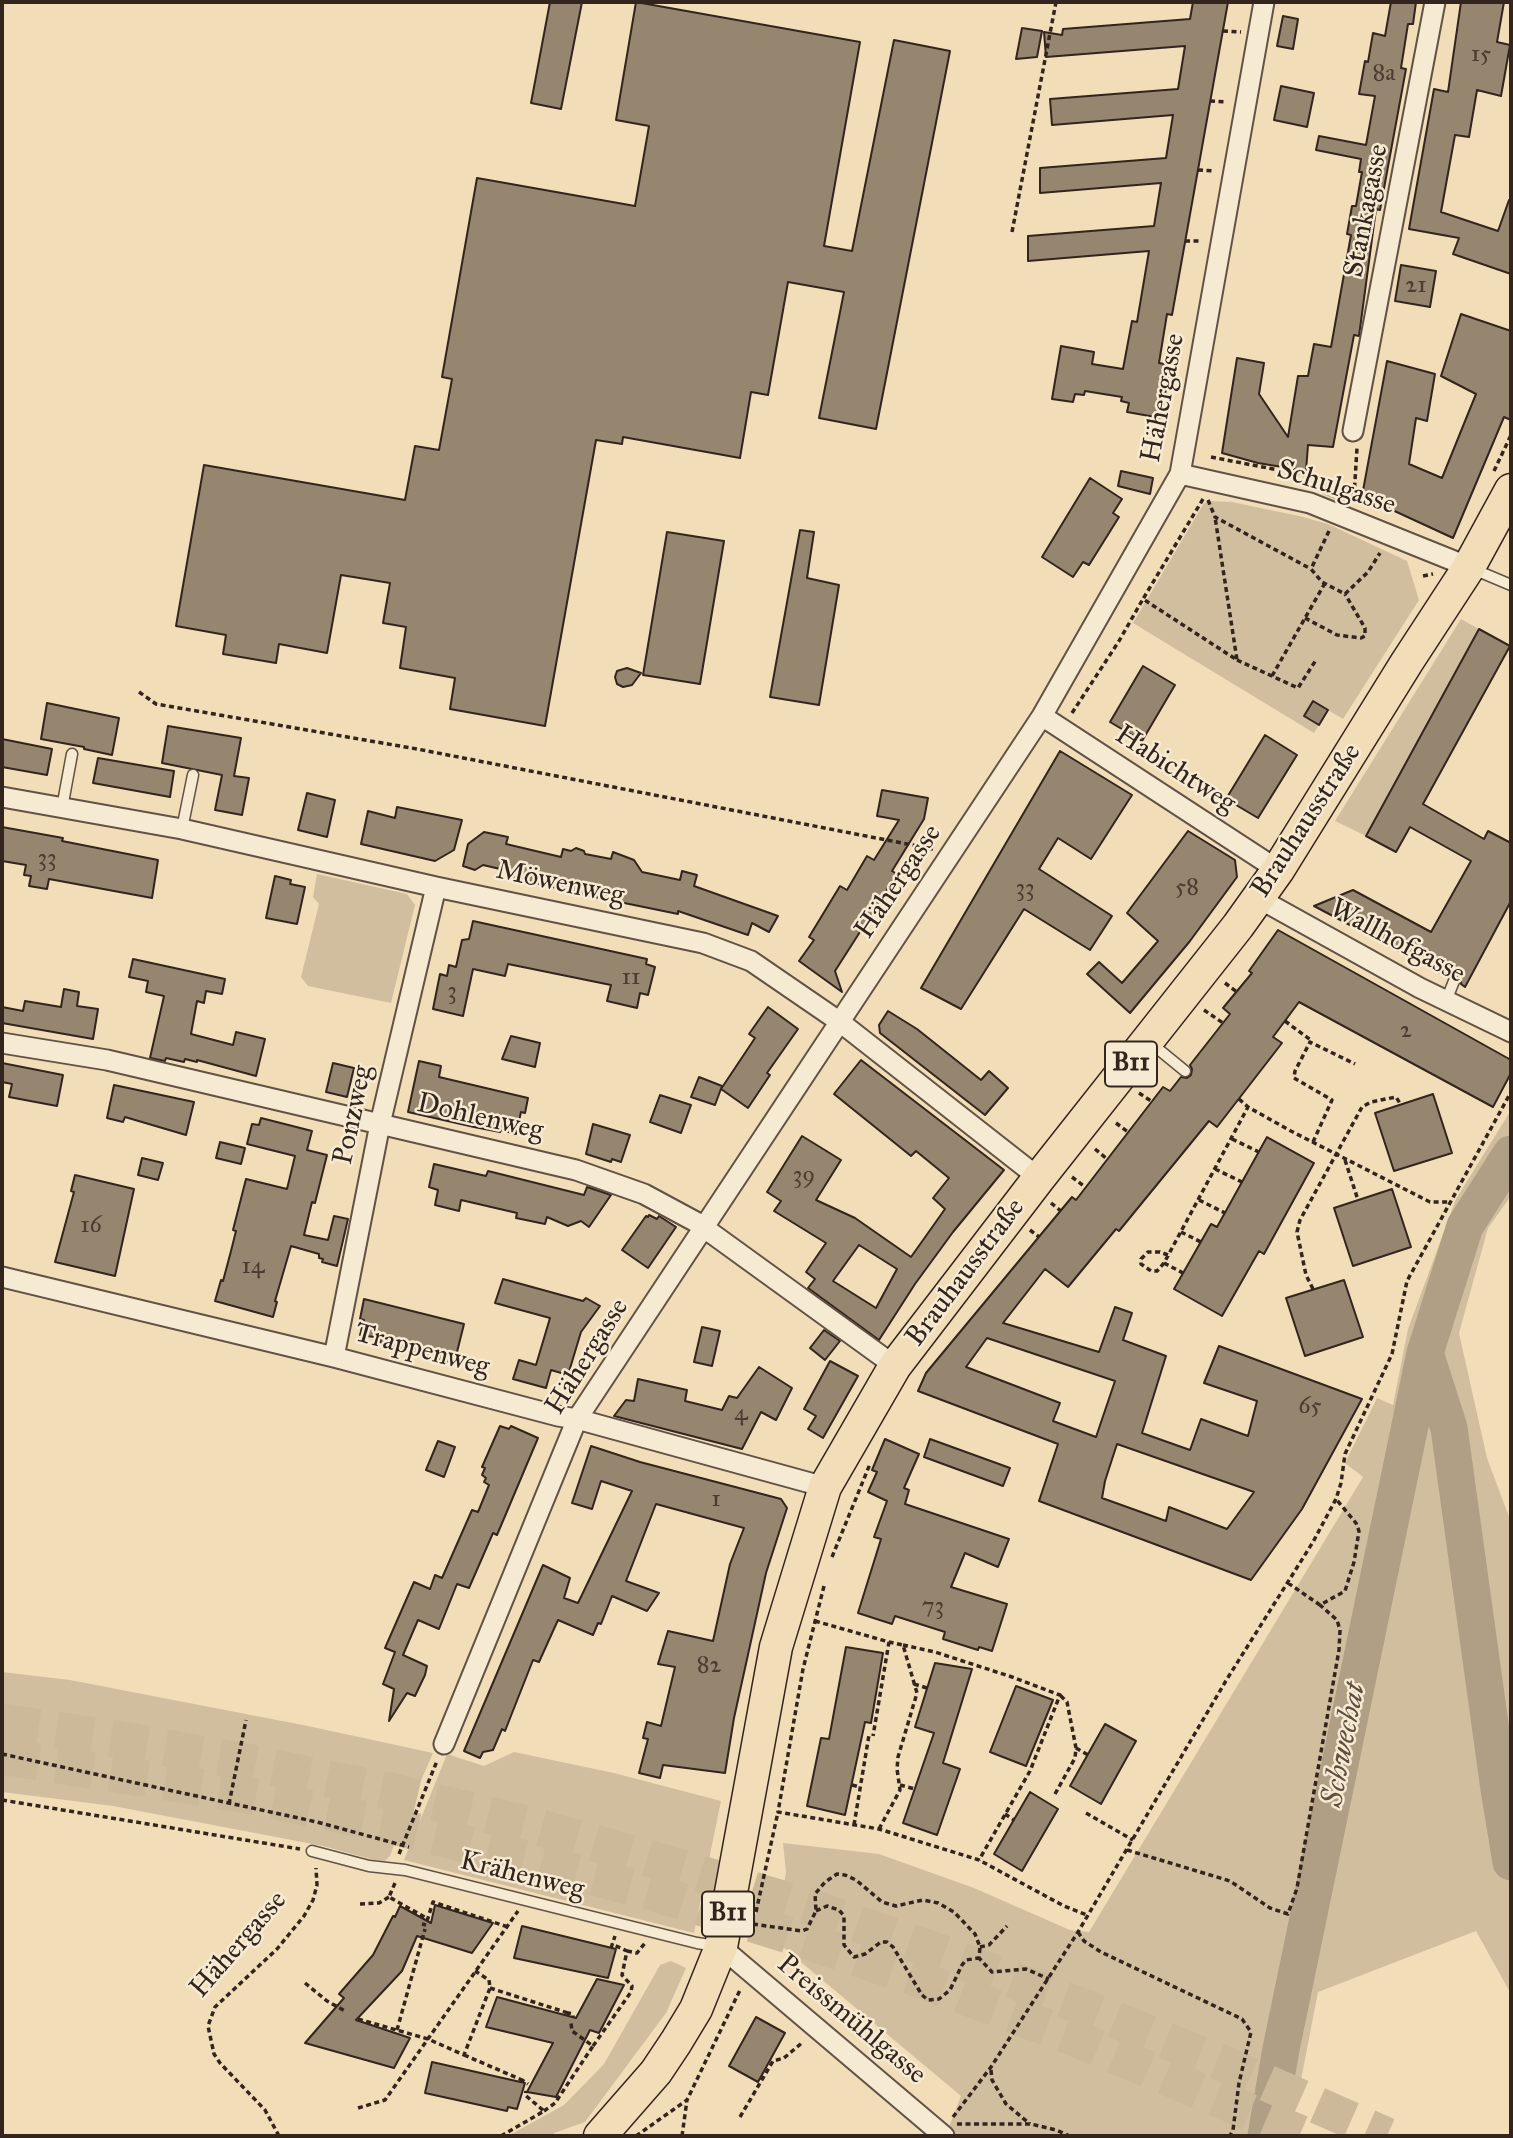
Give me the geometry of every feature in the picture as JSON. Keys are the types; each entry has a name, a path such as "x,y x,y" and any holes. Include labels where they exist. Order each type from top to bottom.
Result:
{"main road":[{"name":"Brauhausstraße","path":"600,2136 656,2072 676,2042 696,2010 721,1947 776,1647 825,1487 895,1366 1045,1191 1149,1042 1278,870 1508,504"}],"street":[{"name":"Hähergasse","path":"444,1744 578,1419 1042,716 1180,474 1264,2"},
{"name":"Stankagasse","path":"1353,431 1435,2"},
{"name":"Schulgasse","path":"1180,474 1310,503 1469,567"},
{"name":"Habichtweg","path":"1042,716 1278,870"},
{"name":"Möwenweg","path":"2,797 182,829 436,887 703,943 751,961 840,1022 1045,1191"},
{"name":"Ponzweg","path":"334,1357 380,1124 436,887"},
{"name":"Wallhofgasse","path":"1258,898 1446,1001 1511,1032"},
{"name":"Dohlenweg","path":"2,1043 107,1060 576,1170 644,1194 704,1228 895,1366"},
{"name":"Trappenweg","path":"2,1278 334,1357 578,1419 825,1487"},
{"name":"Preissmühlgasse","path":"721,1947 818,2030 946,2130"}],"lane":[{"path":"1469,567 1511,585"},
{"path":"62,808 72,754"},
{"path":"182,829 193,775"},
{"path":"1446,1001 1454,981"},
{"path":"1149,1042 1185,1072"},
{"name":"Krähenweg","path":"312,1852 346,1861 397,1869 721,1947"}],"path":[{"path":"1012,232 1056,2"},
{"path":"1223,31 1244,33 1245,22"},
{"path":"1210,101 1232,102"},
{"path":"1198,170 1220,172"},
{"path":"1185,241 1207,241"},
{"path":"1353,431 1359,453 1353,498"},
{"path":"1069,718 1119,641 1206,493 1215,517 1237,660"},
{"path":"1215,517 1311,569 1325,583 1345,594 1366,628 1366,636 1361,638 1337,635 1305,618"},
{"path":"1311,569 1331,526"},
{"path":"1345,594 1368,572 1384,546"},
{"path":"1428,566 1439,571"},
{"path":"1272,676 1325,583"},
{"path":"1143,599 1237,660 1298,688 1316,660"},
{"path":"139,692 156,704 417,749 952,852"},
{"path":"1225,983 1237,992"},
{"path":"1204,1010 1223,1023"},
{"path":"1285,1021 1314,1042 1355,1064"},
{"path":"1313,1142 1332,1100 1297,1081 1294,1074 1310,1042 1314,1042"},
{"path":"946,2130 991,2067 1088,1916 1336,1499 1345,1454 1391,1354 1407,1281 1511,1092"},
{"path":"1139,1093 1151,1101"},
{"path":"1313,1289 1306,1275 1297,1232 1300,1220 1362,1107 1371,1102 1396,1097 1401,1105"},
{"path":"1239,1099 1248,1107 1430,1202 1450,1202"},
{"path":"1168,1255 1148,1252 1141,1259 1141,1264 1151,1271 1157,1271 1164,1263 1248,1107"},
{"path":"1116,1123 1128,1132"},
{"path":"1232,1139 1259,1152"},
{"path":"1095,1149 1107,1159"},
{"path":"1344,1158 1358,1200"},
{"path":"1215,1169 1242,1182"},
{"path":"1072,1177 1086,1187"},
{"path":"1045,1191 1060,1211"},
{"path":"1199,1200 1225,1213"},
{"path":"1030,1230 1039,1237"},
{"path":"1181,1232 1201,1242"},
{"path":"1164,1263 1183,1273"},
{"path":"1320,1605 1346,1589 1359,1531 1356,1522 1336,1499"},
{"path":"682,2136 687,2100 738,1996 747,1969 753,1924 778,1812 803,1669 825,1581"},
{"path":"1127,1850 1230,1881 1270,1908 1289,1914 1297,1888 1339,1650 1340,1630 1337,1620 1288,1583"},
{"path":"815,1621 935,1652 1060,1695 1067,1702 1076,1748 1075,1758 1055,1794"},
{"path":"854,1825 889,1642"},
{"path":"879,1829 900,1790 898,1757 917,1693 903,1645"},
{"path":"914,1685 928,1688"},
{"path":"979,1860 1030,1771 1060,1695"},
{"path":"229,1804 246,1720"},
{"path":"360,1904 379,1903 389,1897 403,1845 444,1744"},
{"path":"1076,1748 1087,1755"},
{"path":"2,1754 317,1822 409,1847"},
{"path":"852,1785 860,1787"},
{"path":"901,1785 915,1789"},
{"path":"2,1800 312,1852"},
{"path":"778,1812 879,1829 979,1860 1088,1916"},
{"path":"1086,1813 1133,1840"},
{"path":"1005,1814 1014,1820"},
{"name":"Hähergasse","path":"279,2136 265,2110 214,2054 209,2041 208,2026 215,2007 277,1949 313,1900 317,1885 317,1868 312,1852"},
{"path":"753,1924 802,1931 810,1926 816,1910 815,1894 825,1882 837,1874 845,1875 856,1880 882,1902 895,1906 923,1900 938,1903 954,1912 975,1934 980,1947 979,1958 992,1972 1026,1969 1049,1979"},
{"path":"389,1897 426,1923"},
{"path":"358,2108 385,2100 525,1900"},
{"path":"397,2030 433,1902 508,1927"},
{"path":"816,1910 827,1906 839,1910 844,1916 844,1945 854,1958 865,1954 881,1942 887,1942 928,2000 939,1999 950,1990 966,1960 979,1958"},
{"path":"980,1947 989,1945 1007,1926"},
{"path":"1078,1932 1084,1941 1101,1952 1242,2019 1251,2032 1230,2136"},
{"path":"501,2136 555,2103 631,1992 632,1986 622,1975 628,1951 612,1944"},
{"path":"464,2055 490,1988 489,1980 475,1971"},
{"path":"305,1983 327,2001 345,2011"},
{"path":"490,1988 570,2015"},
{"path":"358,2019 428,2039 528,2084"},
{"path":"571,2023 572,2031 593,2046"},
{"path":"740,2117 772,2061 784,2058 818,2030"},
{"path":"991,2067 992,2080 1006,2104 1031,2124"},
{"path":"526,2091 525,2095 544,2111"},
{"path":"636,2136 687,2100"},
{"path":"946,2130 1031,2124 1070,2136"}],"shaded area":[{"path":"1323,481 1347,489 1350,494 1349,506 1322,494"},
{"path":"1232,502 1328,524 1407,561 1419,600 1343,719 1313,701 1304,716 1319,725 1314,733 1133,623 1204,503"},
{"path":"1461,619 1479,629 1366,836 1335,821"},
{"path":"317,874 407,894 415,905 391,1003 308,986 301,977 319,904 313,897"},
{"path":"1511,1110 1511,1196 1488,1228 1459,1333 1487,1458 1511,1522 1511,1994 1476,1931 1318,1992 1295,2111 1295,2136 953,2136 947,2132 961,2096 765,1932 765,1919 780,1897 784,1884 786,1872 783,1843 879,1854 974,1888 1070,1930 1089,1932 1363,1477 1345,1463 1377,1398 1393,1405 1408,1329 1456,1199"},
{"path":"2,1672 70,1680 433,1753 390,1856 385,1861 323,1846 113,1806 2,1792"},
{"path":"514,1752 614,1773 721,1801 694,1933 404,1860 447,1754 484,1766"},
{"path":"671,1961 686,1968 666,2013 585,2122 554,2133 553,2136 508,2136 564,2105 604,2064 660,1965"}],"building":[{"path":"550,2 582,2 561,109 531,103"},
{"path":"636,2 860,42 824,246 852,251 894,40 950,51 876,429 819,418 844,292 788,282 768,395 751,392 740,458 623,437 622,444 596,440 545,726 450,709 455,678 400,668 406,627 383,623 390,583 341,575 327,653 279,644 276,663 223,654 226,635 176,626 204,465 405,500 415,446 439,450 452,379 442,377 477,178 635,206 649,126 616,120"},
{"path":"1193,2 1228,2 1172,315 1167,314 1159,363 1170,365 1161,418 1127,412 1129,403 1121,401 1122,397 1085,391 1084,395 1075,394 1073,402 1052,399 1061,346 1094,352 1092,364 1123,369 1132,321 1137,322 1149,251 1028,261 1028,236 1154,226 1161,183 1040,193 1040,168 1166,158 1173,115 1052,125 1050,99 1178,89 1185,46 1046,57 1044,32 1062,35 1063,29 1190,19"},
{"path":"1391,2 1416,2 1413,24 1408,24 1401,68 1406,69 1380,210 1376,209 1359,336 1354,335 1333,447 1308,445 1306,471 1258,463 1222,453 1237,358 1264,363 1259,394 1288,437 1298,376 1308,376 1314,344 1331,347 1351,235 1347,234 1352,206 1356,206 1362,172 1359,172 1361,159 1316,150 1319,136 1366,145 1375,96 1359,94 1373,33 1385,36"},
{"path":"1461,2 1504,2 1497,42 1510,45 1501,96 1477,90 1469,137 1455,135 1441,212 1498,231 1511,200 1511,274 1453,254 1459,238 1409,229 1434,89 1448,92"},
{"path":"1283,16 1298,19 1293,49 1277,46"},
{"path":"1022,28 1042,31 1037,57 1016,59"},
{"path":"1281,86 1314,93 1307,127 1274,120"},
{"path":"1401,265 1436,271 1430,307 1395,301"},
{"path":"1461,314 1511,331 1511,420 1504,417 1453,538 1362,496 1387,361 1435,374 1427,421 1416,418 1409,464 1442,478 1476,394 1441,376"},
{"path":"1121,471 1153,478 1150,494 1118,486"},
{"path":"1090,478 1122,499 1113,513 1119,517 1089,565 1083,562 1073,577 1042,557"},
{"path":"800,530 814,532 807,578 839,585 819,705 770,697"},
{"path":"667,532 724,541 700,684 643,675"},
{"path":"1479,629 1510,646 1423,804 1484,839 1488,831 1511,843 1511,901 1465,987 1457,974 1448,977 1314,906 1353,890 1431,932 1471,861 1410,827 1396,852 1366,836"},
{"path":"1143,666 1175,685 1142,741 1110,722"},
{"path":"627,668 641,673 632,685 623,687 617,684 615,677 617,671"},
{"path":"1313,701 1328,710 1319,725 1304,716"},
{"path":"47,703 119,718 112,755 41,739"},
{"path":"168,726 241,738 234,776 249,778 242,815 215,810 222,775 162,763"},
{"path":"1265,735 1297,755 1258,818 1226,799"},
{"path":"2,739 52,749 47,775 2,767"},
{"path":"1060,751 1132,795 1091,859 1058,838 1039,869 1112,916 1090,950 1024,909 961,1009 921,988"},
{"path":"98,758 174,771 170,797 93,783"},
{"path":"882,790 928,798 924,819 892,871 897,874 835,971 842,992 799,961 814,940 809,937 840,886 847,890 867,856 874,860 899,820 877,816"},
{"path":"307,793 335,800 327,837 298,830"},
{"path":"397,807 462,820 454,850 435,861 361,844 368,811 395,818"},
{"path":"2,827 158,860 152,898 49,879 47,889 29,886 31,876 24,875 26,865 2,861"},
{"path":"1188,831 1235,860 1237,877 1190,941 1130,1013 1087,974 1099,962 1122,983 1158,941 1127,913"},
{"path":"484,832 508,837 506,844 561,857 563,849 571,851 576,848 585,854 611,859 613,852 634,860 642,872 680,880 682,871 697,875 694,886 778,916 769,932 752,923 748,935 678,911 678,914 590,896 511,877 513,872 483,865 475,870 463,866 468,844"},
{"path":"275,876 291,880 290,884 305,887 297,924 266,918"},
{"path":"473,921 647,959 646,964 655,967 648,995 640,993 637,1008 607,1001 611,985 508,964 505,976 473,969 463,1016 433,1009 440,974 447,976 449,965 456,967 462,940 469,939"},
{"path":"1278,930 1511,1060 1511,1073 1493,1107 1299,1002 1273,1037 1282,1043 1217,1127 1209,1121 1119,1231 1116,1229 1068,1287 1045,1269 1003,1323 1099,1352 1115,1307 1132,1313 1123,1340 1166,1356 1142,1433 1190,1450 1201,1419 1248,1436 1257,1401 1204,1383 1219,1346 1362,1399 1302,1509 1251,1580 1039,1501 1058,1444 918,1391 926,1373 1072,1197 1076,1200 1163,1087 1170,1091 1181,1077 1187,1078 1191,1075 1190,1065 1230,1014 1223,1008 1252,973 1249,971","holes":["987,1338 1115,1381 1096,1437 1053,1421 1060,1403 966,1367","1117,1444 1254,1492 1227,1529 1169,1507 1166,1521 1102,1498"]},
{"path":"133,959 225,979 222,994 206,991 204,1003 197,1001 191,1034 233,1045 236,1032 265,1039 256,1076 197,1060 185,1059 184,1062 150,1058 164,996 146,992 148,981 129,977"},
{"path":"64,989 79,992 77,1006 98,1009 93,1039 2,1023 2,1007 23,1011 25,1001 61,1007"},
{"path":"768,1007 798,1029 767,1073 770,1075 748,1108 721,1089 755,1038 749,1034"},
{"path":"888,1011 917,1029 981,1080 989,1071 1008,1088 985,1115 880,1033 879,1025"},
{"path":"511,1036 540,1043 535,1067 502,1059"},
{"path":"861,1060 1004,1170 953,1232 879,1340 808,1288 815,1279 806,1272 826,1243 774,1211 781,1201 767,1192 802,1136 841,1160 816,1200 855,1218 911,1257 945,1209 933,1198 949,1178 916,1151 911,1156 834,1094","holes":["859,1245 897,1269 876,1308 833,1281"]},
{"path":"419,1061 441,1066 439,1077 528,1098 525,1113 521,1112 516,1134 408,1112"},
{"path":"2,1063 63,1075 57,1106 9,1097 12,1084 2,1082"},
{"path":"333,1063 354,1068 347,1097 326,1092"},
{"path":"699,1077 722,1086 715,1105 691,1097"},
{"path":"114,1085 194,1102 186,1135 125,1117 123,1122 107,1118"},
{"path":"1433,1094 1452,1153 1394,1171 1375,1113"},
{"path":"660,1095 691,1105 681,1133 650,1122"},
{"path":"261,1118 312,1131 307,1150 327,1155 304,1235 328,1240 334,1216 348,1219 337,1266 322,1262 319,1254 291,1246 273,1317 215,1301 231,1251 236,1231 233,1230 246,1179 287,1189 295,1156 247,1144 252,1124 259,1125"},
{"path":"593,1124 630,1135 621,1162 612,1159 611,1162 586,1154"},
{"path":"1267,1137 1314,1163 1264,1254 1259,1251 1222,1316 1174,1289 1211,1224 1217,1227"},
{"path":"220,1142 245,1148 241,1164 216,1158"},
{"path":"142,1158 163,1163 158,1180 138,1175"},
{"path":"434,1164 486,1176 488,1171 584,1195 587,1187 611,1195 589,1227 581,1221 568,1226 547,1217 545,1224 516,1218 517,1213 461,1200 459,1211 435,1205 438,1190 429,1187"},
{"path":"75,1175 134,1189 115,1276 55,1262 74,1192 71,1191"},
{"path":"1392,1189 1411,1247 1353,1266 1334,1208"},
{"path":"649,1215 657,1219 659,1216 676,1227 648,1268 622,1250"},
{"path":"503,1279 583,1301 586,1298 600,1306 581,1332 568,1375 551,1370 546,1388 513,1379 519,1360 536,1365 550,1318 495,1303"},
{"path":"1344,1280 1363,1337 1305,1356 1286,1298"},
{"path":"364,1299 464,1324 454,1364 380,1342 381,1338 360,1335 364,1320 360,1319"},
{"path":"702,1327 720,1331 712,1366 694,1362"},
{"path":"824,1330 840,1341 825,1360 810,1348"},
{"path":"830,1361 858,1376 823,1438 808,1429 816,1416 804,1409"},
{"path":"759,1367 792,1388 776,1420 761,1412 742,1449 614,1416 626,1400 634,1401 638,1379 687,1390 685,1401 722,1410 729,1396 737,1398"},
{"path":"500,1426 509,1429 511,1426 538,1438 497,1535 493,1533 469,1588 457,1584 439,1629 418,1620 403,1655 427,1666 425,1675 415,1696 407,1693 389,1721 394,1689 383,1684 395,1652 385,1648 414,1582 430,1589 435,1575 442,1578 472,1510 478,1512 489,1485 484,1482 486,1478 482,1475 485,1468 482,1467"},
{"path":"885,1439 919,1454 904,1488 909,1490 905,1504 1009,1539 998,1567 965,1553 951,1587 1007,1604 992,1651 979,1647 978,1650 943,1639 945,1632 895,1616 892,1624 858,1613 881,1539 874,1537 887,1501 868,1492 877,1472 872,1470"},
{"path":"930,1439 1010,1468 1003,1486 924,1457"},
{"path":"438,1441 455,1447 444,1477 426,1470"},
{"path":"591,1446 640,1462 781,1499 787,1508 766,1573 734,1718 725,1773 663,1765 660,1778 639,1773 648,1739 643,1738 647,1722 661,1726 675,1667 658,1664 668,1631 713,1641 730,1564 744,1528 656,1504 626,1581 659,1593 647,1611 612,1596 601,1624 598,1623 593,1635 558,1620 539,1662 533,1660 505,1731 502,1729 493,1750 483,1752 480,1758 464,1751 543,1565 570,1578 564,1598 578,1603 632,1491 601,1481 592,1509 572,1503"},
{"path":"846,1647 883,1653 871,1723 865,1722 845,1815 807,1806 821,1738 829,1739"},
{"path":"935,1663 972,1669 943,1763 960,1769 937,1835 903,1823 934,1733 915,1727"},
{"path":"1016,1686 1053,1700 1026,1766 990,1752"},
{"path":"1105,1724 1136,1741 1101,1804 1070,1786"},
{"path":"1030,1792 1058,1809 1022,1871 994,1854"},
{"path":"435,1905 493,1923 472,1953 417,1936 402,1971 356,2020 410,2038 394,2068 305,2043 344,1998 339,1994 373,1955 400,1906 431,1923"},
{"path":"522,1926 616,1949 608,1978 514,1958"},
{"path":"597,1979 624,1985 599,2033 590,2030 556,2097 527,2092 553,2043 486,2027 497,1997 576,2018"},
{"path":"756,2017 785,2033 758,2082 729,2066"},
{"path":"432,2062 525,2083 517,2109 508,2107 507,2111 425,2093"}],"waterway":[{"name":"Schwechat","path":"1266,2136 1281,2049 1425,1353 1465,1226 1511,1154"},
{"name":"Schwechat","path":"1425,1353 1449,1428 1511,1862"}],"tunnel":[{"path":"2,1722 246,1762 393,1792 531,1825 668,1864 812,1908 936,1951 1224,2064 1387,2136"},
{"path":"2,1756 242,1794 385,1824 658,1894 924,1981 1072,2037 1306,2136"}]}
